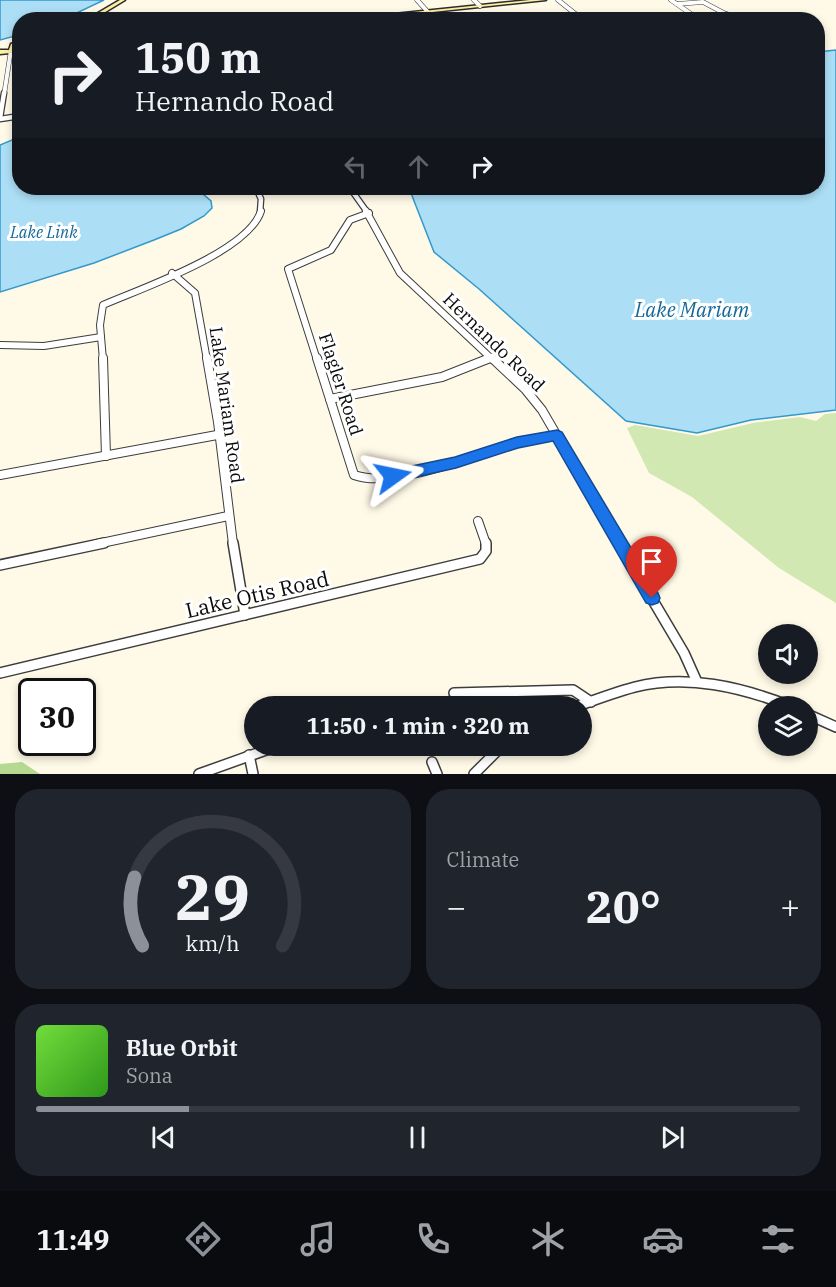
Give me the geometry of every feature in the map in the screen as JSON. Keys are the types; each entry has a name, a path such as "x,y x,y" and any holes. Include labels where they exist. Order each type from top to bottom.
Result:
{"main road":[{"path":"102,12 123,0"},
{"path":"417,12 544,0"},
{"path":"0,52 12,48"}],"street":[{"path":"417,0 427,11"},
{"path":"474,0 480,6"},
{"path":"558,0 573,12"},
{"path":"670,0 688,12"},
{"path":"676,4 703,2 723,12"},
{"path":"0,119 12,48"},
{"path":"0,76 7,75"},
{"path":"106,456 101,337 103,305 219,253 246,235 261,213 263,203 259,195"},
{"name":"Hernando Road","path":"355,195 369,213 400,273 537,403 684,653 697,682"},
{"name":"Flagler Road","path":"369,213 350,220 331,250 288,269 354,475 365,481 456,463 517,443 557,435"},
{"name":"Lake Mariam Road","path":"172,273 195,293 218,422 217,435 228,516 245,615"},
{"path":"0,345 44,346 101,337"},
{"path":"330,399 442,377 491,358"},
{"path":"0,475 217,435"},
{"path":"0,565 228,516"},
{"name":"Lake Otis Road","path":"0,673 480,560 487,549 478,521"},
{"path":"592,702 644,685 697,682 759,696"},
{"path":"454,693 573,690 582,696"},
{"path":"818,719 836,727"},
{"path":"199,774 246,756"},
{"path":"249,756 253,774"},
{"path":"474,774 492,756"},
{"path":"432,762 437,774"}],"green space":[{"path":"836,413 836,603 779,568 692,497 649,473 627,428 635,425 698,436 753,423 800,417 816,421 825,414"},
{"path":"22,762 40,774 0,774 0,764"}],"water":[{"path":"0,0 104,0 79,12 12,12 12,37 0,40"},
{"name":"Lake Mariam","path":"836,50 836,410 751,420 697,433 626,421 479,289 434,252 412,195 825,195 825,51"},
{"name":"Lake Link","path":"12,140 12,195 204,195 211,201 212,208 204,216 181,229 154,240 94,263 0,292 0,145"}],"route":[{"path":"393,476 456,463 500,447 557,435 652,598"}]}
